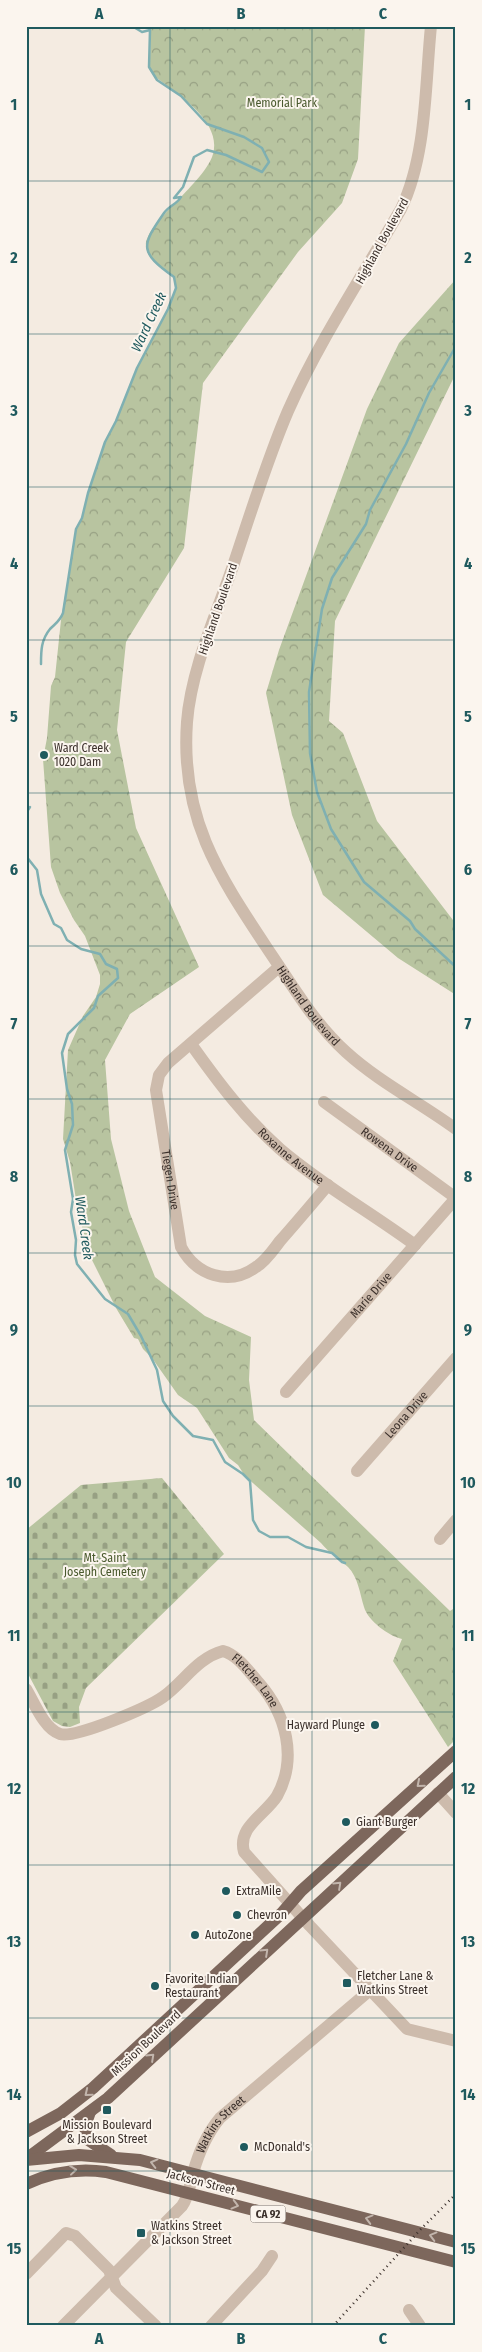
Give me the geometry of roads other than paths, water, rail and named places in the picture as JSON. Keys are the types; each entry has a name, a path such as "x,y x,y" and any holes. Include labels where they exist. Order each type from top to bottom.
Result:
{"main road":[{"name":"Mission Boulevard","path":"28,2131 61,2113 93,2088 456,1752"},
{"name":"Mission Boulevard","path":"26,2160 90,2112 456,1777"},
{"path":"90,2112 85,2126 87,2139 114,2156"},
{"name":"Jackson Street","path":"26,2160 69,2156 114,2156 140,2160 456,2242"},
{"name":"Jackson Street","path":"26,2184 58,2173 89,2170 115,2174 456,2262"}],"street":[{"name":"Highland Boulevard","path":"430,26 420,147 409,192 307,374 275,443 207,641 189,706 187,762 192,801 200,830 220,876 309,1011 344,1050 393,1088 456,1129"},
{"name":"Tiegen Drive","path":"279,967 164,1067 157,1080 156,1090 181,1247 193,1264 205,1273 220,1277 234,1276 251,1270 263,1262 328,1185"},
{"name":"Roxanne Avenue","path":"191,1044 213,1076 247,1116 280,1149 414,1245"},
{"name":"Rowena Drive","path":"324,1102 456,1198"},
{"name":"Marie Drive","path":"286,1392 456,1198"},
{"name":"Leona Drive","path":"357,1471 456,1358"},
{"path":"440,1539 456,1520"},
{"name":"Fletcher Lane","path":"26,1689 49,1727 60,1734 75,1734 147,1707 164,1696 209,1654 222,1651 234,1656 274,1702 285,1726 288,1755 281,1785 276,1796 265,1811 246,1830 242,1845 248,1858 407,2029 456,2041"},
{"path":"438,1793 456,1813"},
{"name":"Watkins Street","path":"63,2326 177,2212 188,2193 202,2146 210,2130 220,2118 370,1991"},
{"path":"26,2274 66,2233 75,2236 109,2270 116,2288 156,2326"},
{"path":"211,2326 262,2271 272,2256"},
{"path":"409,2310 420,2326"}],"waterway":[{"name":"Ward Creek","path":"41,664 43,641 63,613 76,529 82,518 105,442 116,421 137,368 168,309 176,288 174,277 154,261 149,254 147,248 151,233 164,213 181,197 174,198 183,187 194,157 207,150 226,155 262,172 269,162 262,148 244,137 207,124 181,96 157,80 149,67 150,30 142,32 132,26"},
{"path":"456,346 429,393 406,444 370,510 366,524 332,578 322,609 309,692 310,753 317,792 331,829 364,882 410,921 415,929 456,967"},
{"name":"Ward Creek","path":"26,813 30,807"},
{"name":"Ward Creek","path":"26,856 37,870 41,894 54,924 61,928 67,940 81,949 100,954 106,964 117,969 118,978 98,996 94,1008 68,1034 62,1053 67,1089 72,1104 73,1125 65,1150 73,1199 71,1212 76,1240 75,1255 77,1264 105,1299 128,1314 157,1370 163,1401 173,1416 193,1436 213,1440 225,1462 250,1481 253,1520 259,1531 270,1537 288,1537 306,1547 332,1553 345,1563"}],"railway":[{"path":"333,2326 420,2230 456,2194"}],"place":[{"name":"Ward Creek 1020 Dam","path":"44,755"},
{"name":"Hayward Plunge","path":"375,1725"},
{"name":"Giant Burger","path":"346,1822"},
{"name":"ExtraMile","path":"226,1891"},
{"name":"Chevron","path":"237,1915"},
{"name":"AutoZone","path":"195,1935"},
{"name":"Fletcher Lane & Watkins Street","path":"347,1983"},
{"name":"Favorite Indian Restaurant","path":"155,1986"},
{"name":"Mission Boulevard & Jackson Street","path":"107,2110"},
{"name":"McDonald's","path":"244,2147"},
{"name":"Watkins Street & Jackson Street","path":"141,2233"}],"park label":[{"name":"Memorial Park","path":"282,103"},
{"name":"Mt. Saint Joseph Cemetery","path":"105,1565"}]}
